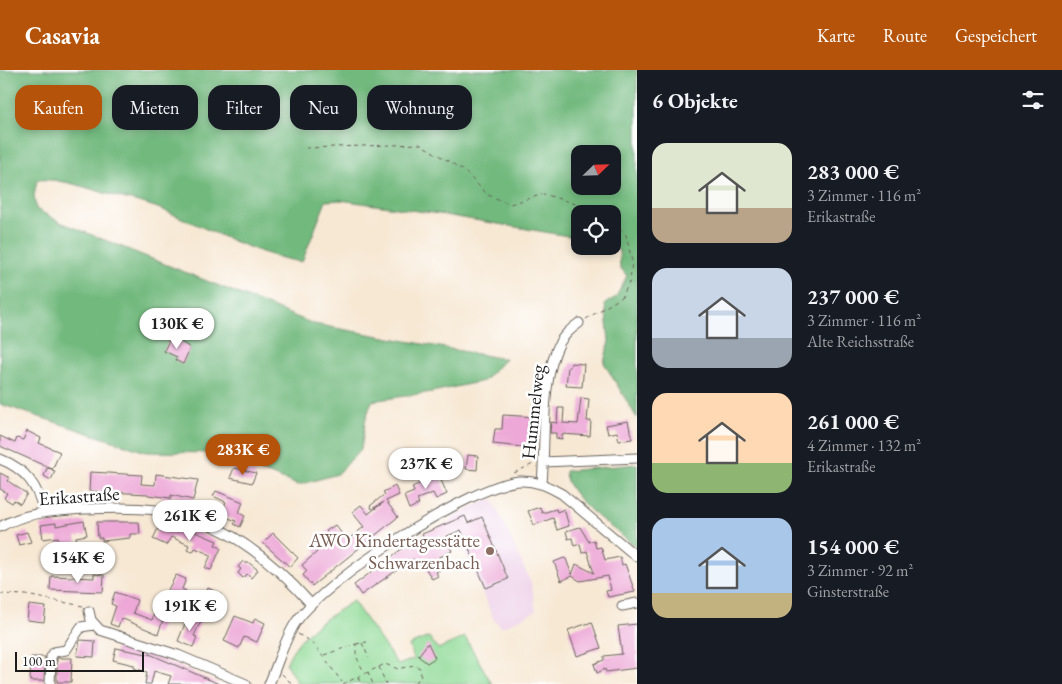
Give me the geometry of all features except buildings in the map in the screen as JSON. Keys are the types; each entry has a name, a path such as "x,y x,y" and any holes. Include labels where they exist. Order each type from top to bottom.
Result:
{"street":[{"name":"Hummelweg","path":"542,483 545,411 555,355 561,341 579,323"},
{"path":"544,462 637,458"},
{"path":"0,459 19,469 30,479 37,490 44,513"},
{"path":"269,684 291,631 312,604 380,550 402,536 504,485 519,481 542,483 562,494 637,557"},
{"name":"Erikastraße","path":"0,527 21,518 44,513 127,508 158,510 185,515 212,525 238,539 276,568 312,604"},
{"path":"622,606 637,602"},
{"path":"89,611 94,626 100,630 178,655 246,684"},
{"path":"50,684 51,657 54,652 66,650 81,627 94,626"}],"path":[{"path":"306,148 420,144 463,170 488,195 510,204 544,194 579,205"},
{"path":"579,323 622,297 630,281 632,261 626,236 621,230"},
{"path":"504,485 508,476 536,463 544,462"},
{"path":"0,594 26,595 80,603 89,611"},
{"path":"291,631 312,642 343,684 385,664 398,669 414,665 420,668 421,675 415,684"},
{"path":"323,656 367,642"},
{"path":"362,643 369,658"},
{"path":"356,644 356,656 364,673"},
{"path":"379,666 386,684"},
{"path":"275,670 292,684"},
{"path":"368,671 373,684"},
{"path":"358,676 361,684"},
{"path":"348,680 349,684"}],"shaded area":[{"name":"AWO Kindertagesstätte Schwarzenbach","path":"492,498 531,583 536,611 502,627 494,620 450,518"}],"green space":[{"path":"0,70 637,70 637,418 604,363 609,341 605,304 616,297 627,276 620,267 621,205 571,205 571,236 439,214 340,200 326,201 302,262 285,259 251,248 153,206 69,183 37,180 34,196 36,209 60,222 314,324 505,359 484,381 432,392 372,401 366,418 361,449 338,474 298,485 214,453 146,452 0,404"},
{"path":"637,464 637,547 582,502 567,481 565,471"},
{"path":"353,601 398,665 414,659 409,645 429,637 438,649 465,637 492,684 298,684 286,664 291,653 305,635"}],"place":[{"name":"AWO Kindertagesstätte Schwarzenbach","path":"490,551"}]}
